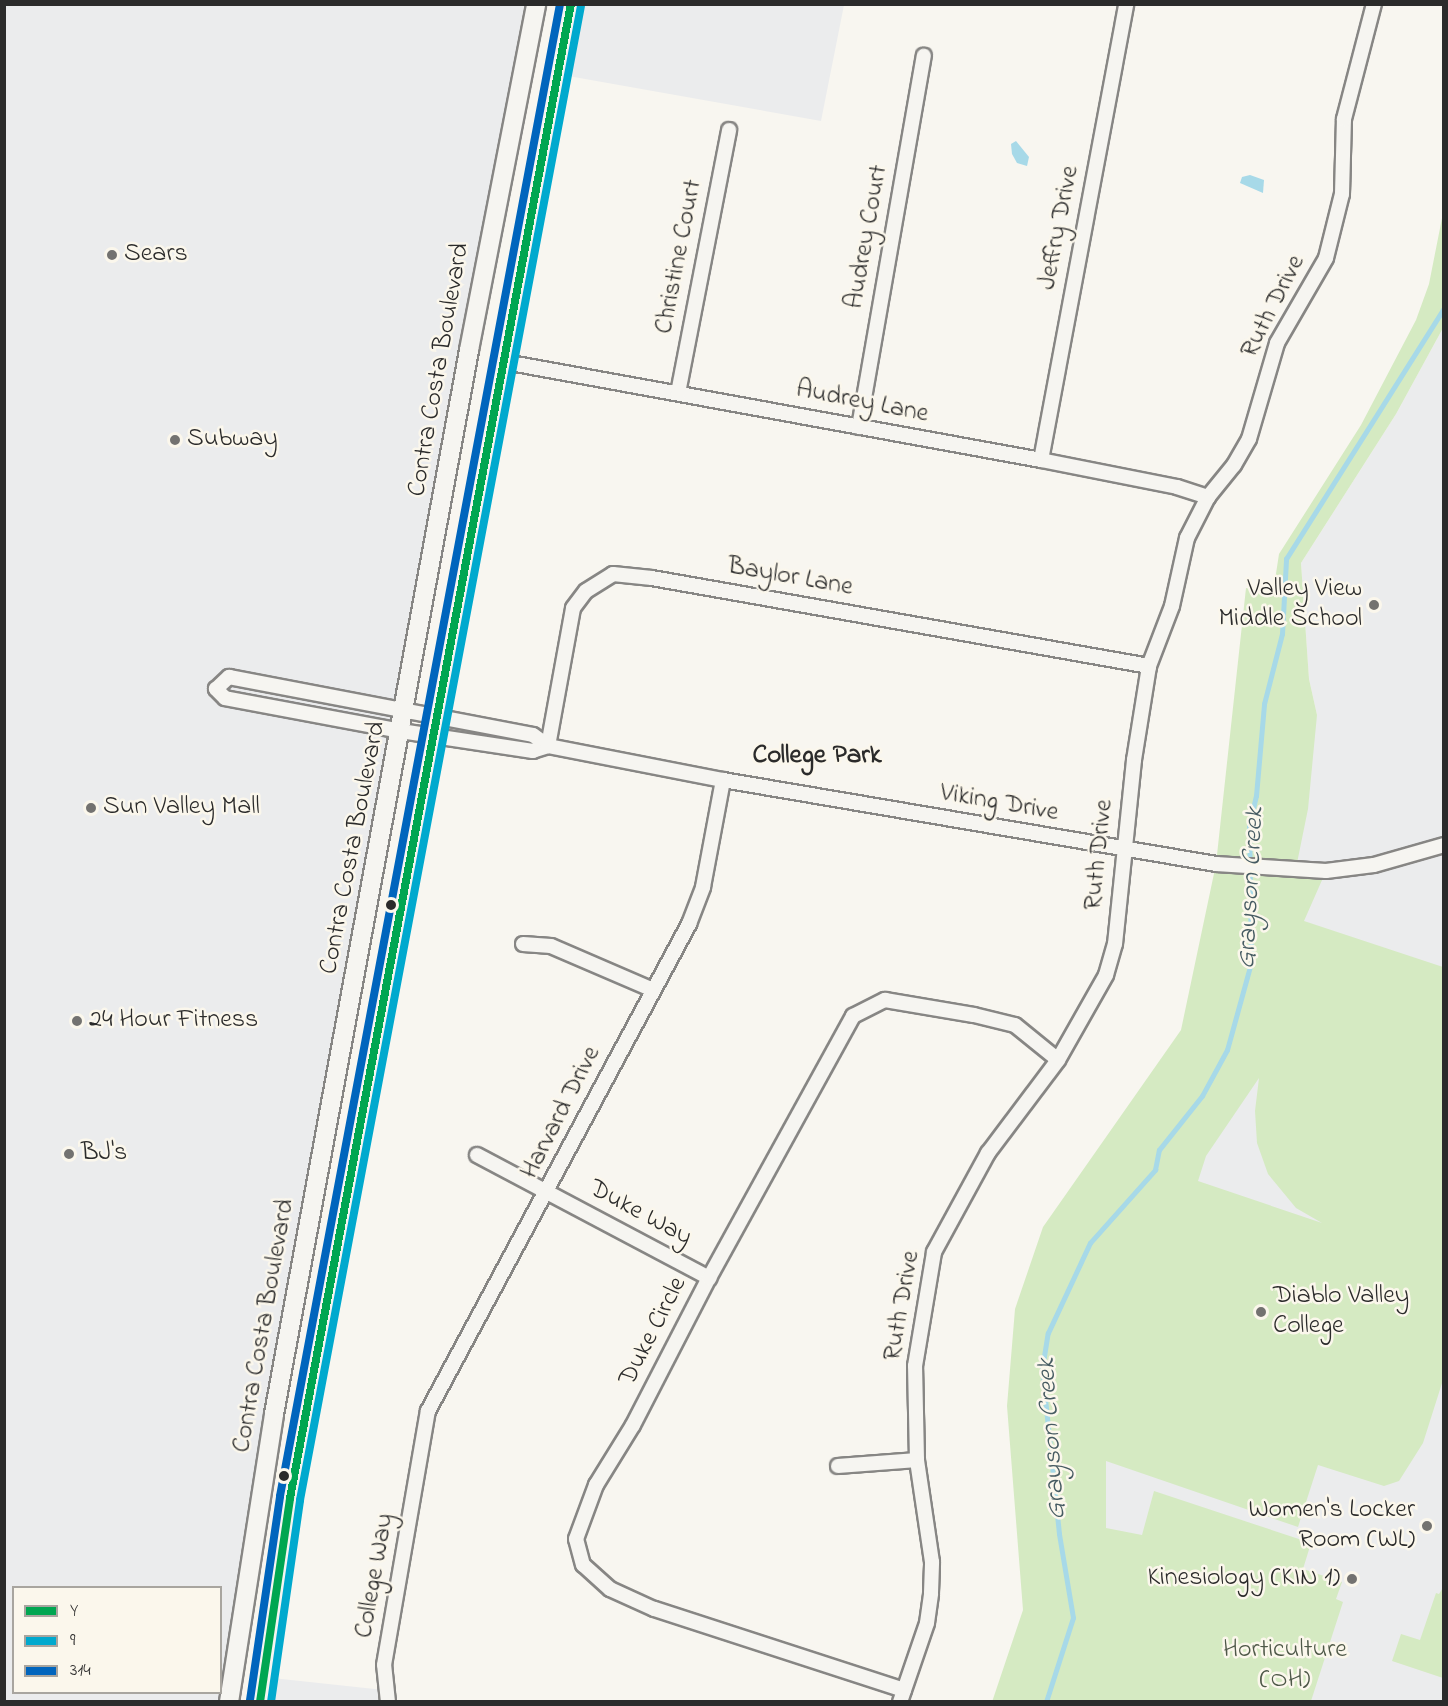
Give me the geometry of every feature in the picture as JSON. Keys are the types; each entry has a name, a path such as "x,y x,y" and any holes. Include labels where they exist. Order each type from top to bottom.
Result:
{"main road":[{"name":"Contra Costa Boulevard","path":"229,1701 274,1414 405,710 468,350 536,4"},
{"path":"260,1701 290,1498 571,4"}],"street":[{"name":"Jeffry Drive","path":"1041,460 1126,4"},
{"name":"Ruth Drive","path":"902,1696 927,1623 931,1593 932,1563 917,1460 915,1366 934,1252 988,1153 1058,1060 1106,975 1115,944 1149,666 1172,606 1187,538 1208,497 1234,465 1249,439 1277,342 1326,258 1342,194 1344,119 1374,4"},
{"name":"Audrey Court","path":"859,427 924,56"},
{"name":"Christine Court","path":"678,393 729,130"},
{"name":"Audrey Lane","path":"505,362 1041,460 1177,487 1208,497"},
{"name":"Baylor Lane","path":"548,746 573,608 586,591 613,574 664,580 1149,666"},
{"path":"401,731 225,698 216,689 229,677 405,710"},
{"name":"Viking Drive","path":"405,710 436,727 533,751 548,746 723,780 1125,851 1216,864 1326,871 1374,866 1443,845"},
{"name":"Viking Drive","path":"401,731 436,727"},
{"name":"Harvard Drive","path":"421,1459 428,1411 549,1192 704,887 723,780"},
{"path":"523,944 550,946 653,990"},
{"name":"Duke Circle","path":"902,1696 654,1609 610,1589 583,1565 576,1539 596,1485 633,1425 708,1278 853,1016 885,1000 974,1015 1016,1025 1058,1060"},
{"name":"Duke Way","path":"477,1155 708,1278"},
{"name":"College Way","path":"388,1701 384,1665 421,1459"},
{"path":"838,1466 917,1460"}],"shaded area":[{"path":"5,5 536,5 229,1701 5,1702"},
{"path":"571,5 844,5 821,121 557,74"},
{"name":"Diablo Valley College","path":"1443,328 1443,1701 1069,1701 1100,1252 1317,715 1309,679 1301,563 1396,414"},
{"path":"263,1677 384,1690 388,1702 260,1702"}],"green space":[{"name":"Diablo Valley College","path":"1443,213 1443,328 1396,414 1301,563 1309,679 1317,715 1308,809 1296,868 1326,871 1304,921 1443,967 1443,1380 1423,1443 1399,1481 1384,1486 1318,1465 1298,1527 1106,1461 1106,1528 1142,1535 1154,1491 1311,1543 1303,1569 1342,1582 1336,1599 1343,1602 1311,1701 992,1702 1023,1610 1007,1406 1015,1309 1043,1227 1181,1030 1216,864 1246,588 1273,593 1279,554 1361,425 1416,320 1429,284","holes":["1259,1078 1255,1111 1257,1143 1268,1174 1296,1208 1322,1223 1198,1181 1206,1156"]},
{"path":"1444,1586 1443,1678 1392,1661 1401,1634 1420,1640 1436,1593 1439,1594"}],"water":[{"path":"1016,141 1029,157 1027,166 1017,163 1012,154 1011,144"},
{"path":"1250,175 1264,180 1263,193 1240,183 1242,177"}],"waterway":[{"name":"Grayson Creek","path":"1046,1702 1073,1618 1059,1534 1042,1369 1048,1333 1090,1243 1155,1170 1159,1150 1202,1096 1227,1050 1251,963 1249,826 1256,796 1264,704 1282,634 1286,559 1444,308"}],"transit line":[{"name":"314","path":"250,1700 280,1496 560,4"},
{"name":"Y","path":"260,1702 290,1498 571,4"},
{"name":"9","path":"271,1702 300,1500 581,6"}],"place":[{"name":"Sears","path":"112,255"},
{"name":"Subway","path":"175,440"},
{"name":"Valley View Middle School","path":"1374,605"},
{"name":"Sun Valley Mall","path":"91,808"},
{"name":"24 Hour Fitness","path":"77,1021"},
{"name":"BJ's","path":"69,1154"},
{"name":"Diablo Valley College","path":"1261,1312"},
{"name":"Women's Locker Room (WL)","path":"1427,1526"},
{"name":"Kinesiology (KIN 1)","path":"1352,1579"}],"district":[{"name":"College Park","path":"817,756"}],"park label":[{"name":"Horticulture (OH)","path":"1285,1666"}]}
